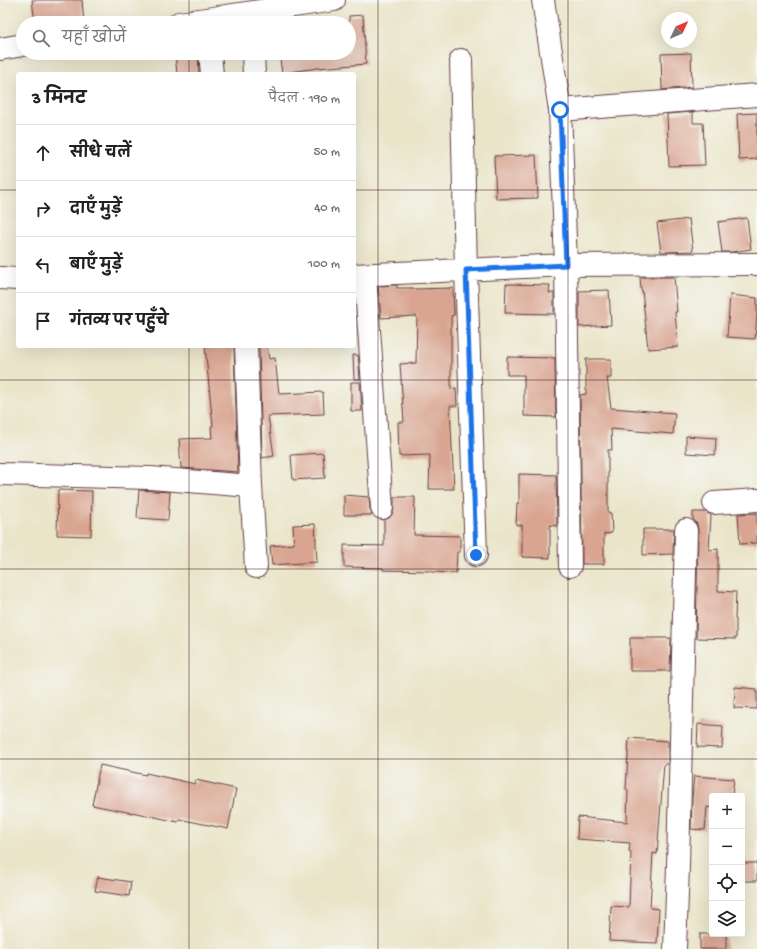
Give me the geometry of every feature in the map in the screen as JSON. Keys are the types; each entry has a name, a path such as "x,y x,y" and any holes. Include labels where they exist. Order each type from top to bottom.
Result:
{"street":[{"path":"260,16 334,0"},
{"path":"543,0 560,110 566,265 570,566"},
{"path":"0,49 16,46"},
{"path":"211,60 212,72"},
{"path":"253,60 254,72"},
{"path":"461,60 466,270 476,555"},
{"path":"560,110 757,95"},
{"path":"382,508 360,275 566,265 757,264"},
{"path":"0,278 16,279"},
{"path":"246,348 251,486 256,567"},
{"path":"0,474 150,478 251,486"},
{"path":"714,503 757,500"},
{"path":"675,949 686,530"}],"building":[{"path":"32,0 82,0 83,16 34,16"},
{"path":"363,15 366,64 282,72 280,60 356,60 356,16 349,16"},
{"path":"691,53 692,87 662,90 661,54"},
{"path":"176,60 198,60 199,72 177,72"},
{"path":"693,112 693,123 703,123 705,165 669,166 667,114"},
{"path":"757,113 757,159 739,160 737,114"},
{"path":"536,155 538,198 496,199 494,156"},
{"path":"747,218 751,249 722,252 718,222"},
{"path":"689,219 693,251 661,252 657,223"},
{"path":"640,277 674,277 678,347 648,349"},
{"path":"506,284 550,285 549,293 554,293 554,314 505,313"},
{"path":"397,285 397,288 414,289 453,288 454,315 451,316 451,389 456,388 457,406 450,406 454,489 429,489 430,455 399,456 398,422 404,422 400,364 416,363 417,316 381,318 378,286"},
{"path":"609,290 611,325 579,327 579,291"},
{"path":"730,295 757,298 755,339 727,337"},
{"path":"205,348 234,348 238,472 181,468 179,439 212,438 211,426 213,426"},
{"path":"259,348 267,348 269,359 275,358 279,394 323,392 324,414 268,416 274,456 262,458"},
{"path":"353,355 358,355 360,379 354,379"},
{"path":"507,357 555,358 556,417 524,416 524,375 507,375"},
{"path":"586,359 611,359 611,378 607,378 611,408 675,413 673,434 611,429 612,450 608,450 608,513 611,513 612,533 604,534 604,564 582,564 580,395 586,394"},
{"path":"351,382 360,382 362,411 351,411"},
{"path":"686,436 716,438 715,455 686,453"},
{"path":"323,453 325,478 293,480 291,455"},
{"path":"519,474 556,475 557,526 550,525 550,558 522,557 522,525 516,525 517,503 519,503"},
{"path":"58,490 92,491 91,536 57,535"},
{"path":"139,490 170,492 168,520 137,518"},
{"path":"344,495 369,497 372,515 344,515"},
{"path":"394,497 415,497 414,535 460,536 460,552 457,552 456,573 344,567 344,545 384,546 384,520 389,518 393,513"},
{"path":"693,512 706,512 711,515 709,550 718,549 718,591 736,592 736,639 696,638 698,530 697,524 693,519"},
{"path":"757,513 757,543 740,544 738,514"},
{"path":"315,524 317,562 272,565 270,546 294,544 293,525"},
{"path":"643,529 674,529 673,554 643,555"},
{"path":"630,638 671,638 670,671 630,671"},
{"path":"735,687 757,689 757,709 734,708"},
{"path":"698,724 723,726 722,748 697,747"},
{"path":"629,738 668,741 668,764 664,764 657,854 653,853 650,908 659,909 657,943 609,941 611,906 629,907 630,843 577,839 578,817 627,822 628,790 626,789"},
{"path":"100,765 195,784 196,780 236,789 228,829 179,819 178,822 92,805"},
{"path":"694,776 734,779 732,793 709,793 709,807 707,807 705,830 691,829"},
{"path":"745,863 757,863 757,881 745,881"},
{"path":"98,877 131,882 129,896 95,891"},
{"path":"700,934 709,934 709,937 726,937 726,949 700,949"}],"route":[{"path":"476,555 466,270 566,265 560,110"}]}
